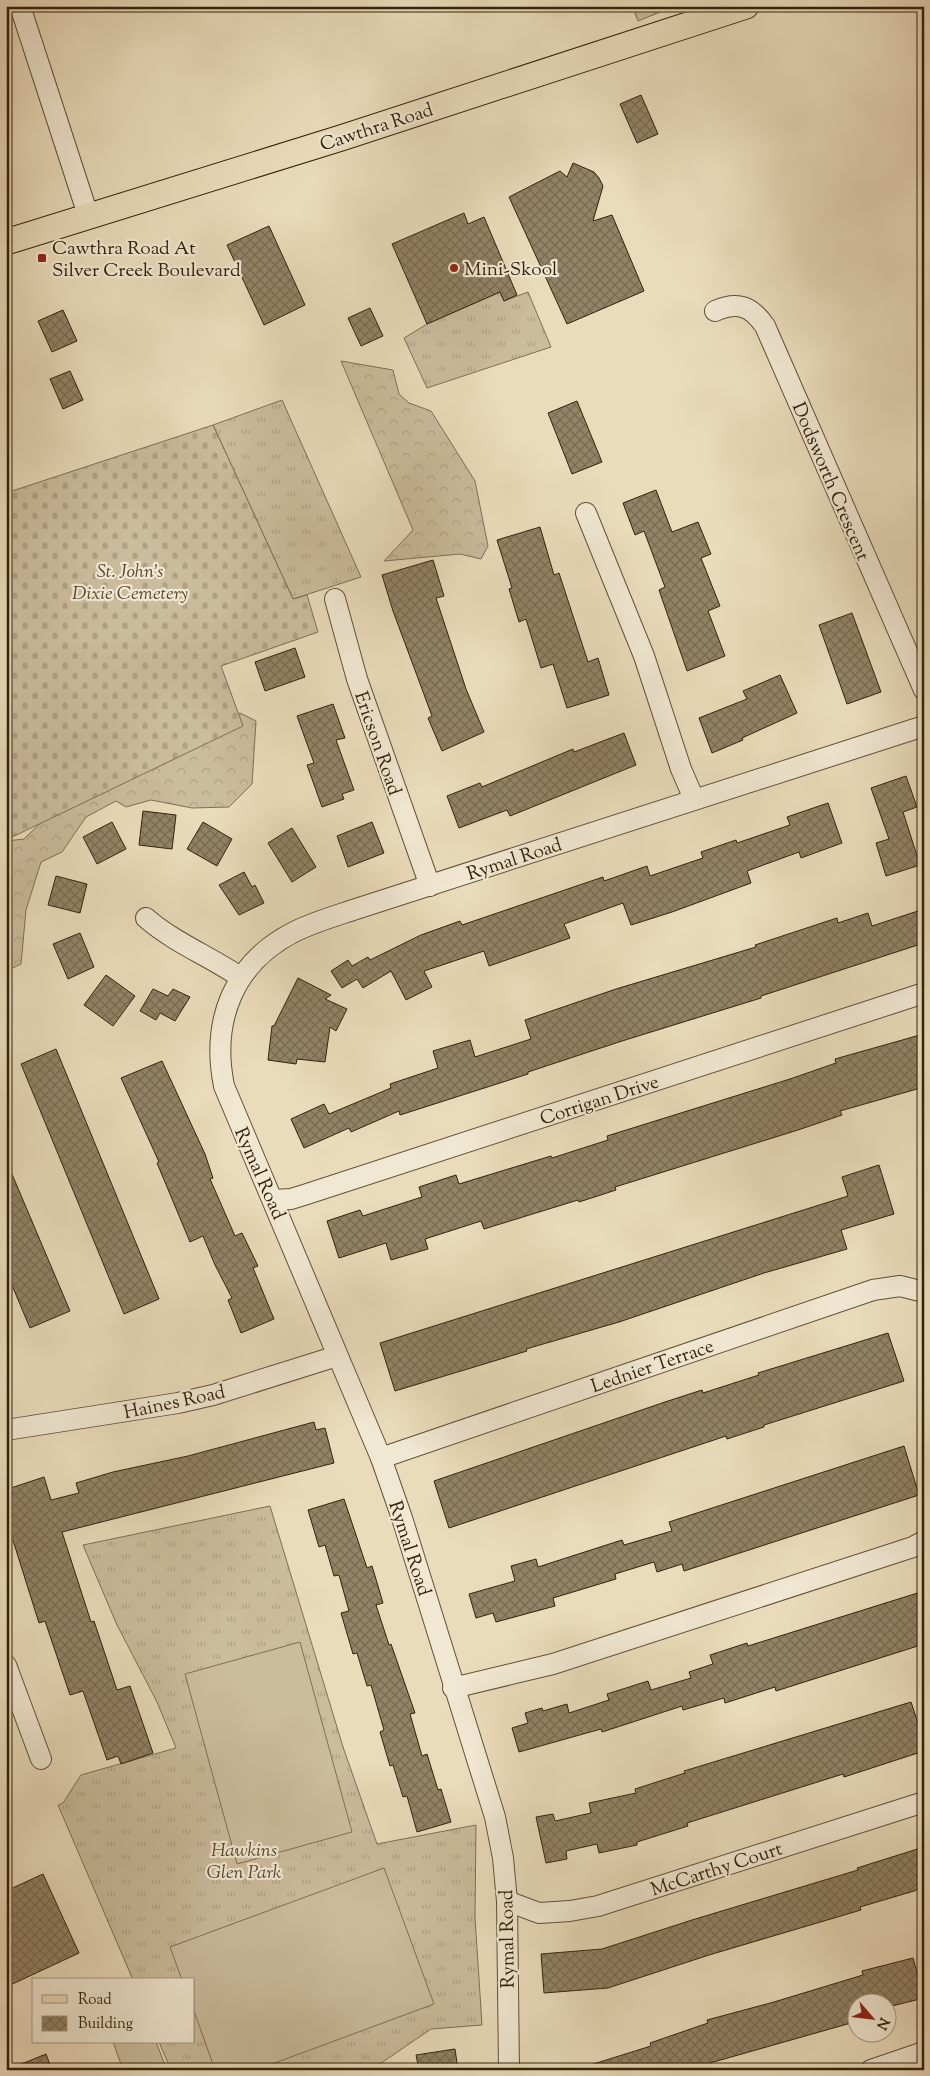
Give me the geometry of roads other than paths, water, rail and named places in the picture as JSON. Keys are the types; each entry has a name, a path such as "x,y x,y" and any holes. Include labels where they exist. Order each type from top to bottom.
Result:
{"main road":[{"name":"Cawthra Road","path":"6,242 341,138 746,6"}],"street":[{"path":"20,6 88,215"},
{"name":"Dodsworth Crescent","path":"715,311 731,304 741,306 758,316 765,326 924,690"},
{"path":"586,513 644,656 681,769 694,799"},
{"name":"Ericson Road","path":"335,599 357,680 430,886"},
{"name":"Rymal Road","path":"509,2070 506,2008 507,1901 503,1858 495,1817 381,1458 224,1086 219,1064 220,1038 224,1015 240,977 260,955 294,932 356,909 924,726"},
{"path":"146,918 166,935 240,977"},
{"name":"Corrigan Drive","path":"273,1200 291,1199 304,1195 924,992"},
{"name":"Lednier Terrace","path":"381,1458 873,1290 900,1286 924,1292"},
{"name":"Haines Road","path":"6,1430 178,1403 213,1395 337,1356"},
{"path":"453,1688 553,1664 913,1547 924,1541"},
{"path":"6,1665 41,1758"},
{"name":"McCarthy Court","path":"507,1901 539,1912 570,1911 598,1906 924,1802"},
{"path":"871,2070 924,2052"}],"place":[{"name":"Cawthra Road At Silver Creek Boulevard","path":"42,258"},
{"name":"Mini-Skool","path":"454,268"}],"park label":[{"name":"St. John’s Dixie Cemetery","path":"130,581"},
{"name":"Hawkins Glen Park","path":"244,1860"}]}
